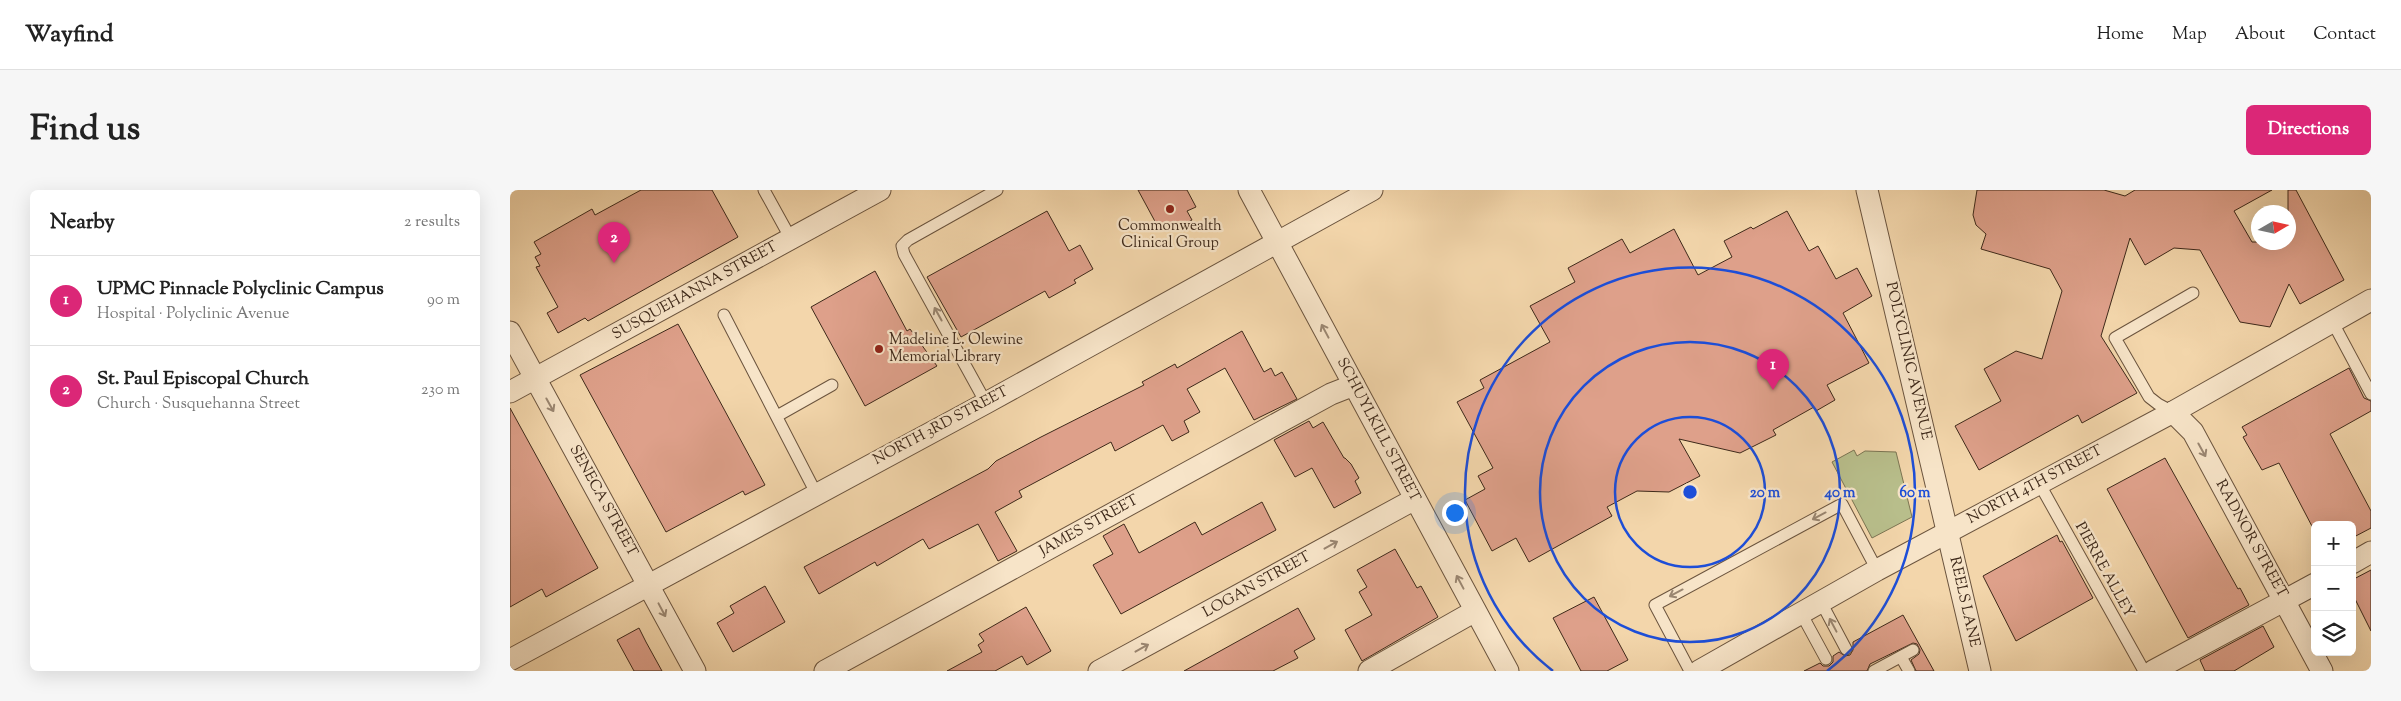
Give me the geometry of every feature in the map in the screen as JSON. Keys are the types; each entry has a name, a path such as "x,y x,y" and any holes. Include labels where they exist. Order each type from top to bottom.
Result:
{"street":[{"name":"SUSQUEHANNA STREET","path":"510,392 880,190"},
{"name":"SCHUYLKILL STREET","path":"1249,190 1508,671"},
{"name":"NORTH 3RD STREET","path":"510,660 816,492 986,403 1372,190"},
{"name":"POLYCLINIC AVENUE","path":"1867,190 1948,532"},
{"name":"NORTH 4TH STREET","path":"1699,671 1877,570 2173,412 2371,300"},
{"name":"SENECA STREET","path":"510,332 695,671"},
{"name":"JAMES STREET","path":"824,671 1331,394 1354,385"},
{"name":"RADNOR STREET","path":"2173,412 2193,432 2322,671"},
{"name":"LOGAN STREET","path":"1099,671 1415,499"},
{"name":"REELS LANE","path":"1948,532 1980,671"},
{"path":"2356,561 2371,552"},
{"path":"2153,671 2311,586"},
{"path":"1369,671 1476,612"}],"lane":[{"path":"764,190 791,239"},
{"path":"986,403 904,254 902,246 908,240 997,190"},
{"path":"2173,412 2158,404 2149,396 2115,338 2193,293"},
{"path":"724,315 816,492"},
{"path":"2332,321 2371,394"},
{"path":"776,416 832,385"},
{"name":"PIERRE ALLEY","path":"2039,484 2144,671"},
{"path":"1690,671 1655,605 1663,600 1842,504 1877,570"},
{"path":"1821,602 1846,649"},
{"path":"1802,613 1826,659"},
{"path":"1881,669 1913,650"},
{"path":"1901,656 1909,671"}],"green space":[{"path":"1854,450 1857,456 1865,451 1896,452 1912,517 1872,538 1832,462"}],"building":[{"path":"641,190 712,190 738,237 588,321 585,318 558,333 547,313 558,307 536,267 540,266 535,257 541,254 534,242 592,209 595,215"},
{"name":"Commonwealth Clinical Group","path":"1138,190 1187,190 1196,207 1187,211 1192,220 1171,231 1167,223 1158,227"},
{"path":"1977,190 2104,190 2125,196 2135,190 2272,190 2234,211 2251,240 2251,250 2296,250 2296,205 2288,205 2288,190 2296,190 2344,280 2300,304 2289,284 2270,327 2240,322 2200,250 2174,248 2145,265 2130,238 2101,336 2137,393 2082,423 2078,415 1979,470 1955,426 2001,401 1984,369 2016,351 2042,359 2062,291 2050,269 1981,249 1986,234 1976,225 1973,215"},
{"path":"1047,211 1069,251 1080,245 1093,269 1074,280 1076,283 1049,298 1045,291 961,337 927,277"},
{"path":"1787,211 1809,251 1818,246 1836,279 1857,268 1872,296 1843,313 1869,363 1827,385 1835,400 1816,411 1814,407 1773,430 1776,435 1740,453 1679,439 1700,476 1669,492 1637,491 1607,507 1612,516 1529,562 1516,538 1492,551 1465,500 1485,489 1478,476 1493,468 1457,402 1484,388 1480,380 1550,342 1530,306 1575,282 1568,268 1622,239 1630,253 1674,229 1698,275 1732,257 1724,241 1751,227 1753,229"},
{"name":"Madeline L. Olewine Memorial Library","path":"875,271 907,331 910,329 937,366 865,406 811,307"},
{"path":"678,324 765,485 745,495 743,491 666,532 580,375"},
{"path":"1242,331 1264,372 1271,368 1275,376 1282,372 1297,399 1254,420 1225,368 1187,389 1200,412 1184,421 1189,432 1172,441 1163,425 1115,451 1111,442 1019,491 1022,497 995,512 1017,551 998,561 978,524 929,549 923,539 877,566 875,562 819,594 804,567 988,469 996,461 1144,385 1142,382 1175,364 1177,368"},
{"path":"2349,368 2364,398 2371,401 2371,411 2330,434 2371,511 2371,528 2356,536 2356,521 2311,521 2311,524 2279,463 2262,470 2243,437 2247,435 2242,427"},
{"path":"510,408 598,568 546,597 542,589 510,607"},
{"path":"1309,421 1313,428 1323,422 1344,458 1351,464 1359,478 1355,481 1361,493 1334,508 1312,468 1295,477 1274,440"},
{"path":"2165,458 2238,589 2240,588 2249,605 2188,638 2107,489"},
{"path":"1262,502 1276,530 1121,614 1093,565 1113,554 1103,536 1124,524 1139,553 1195,522 1202,535"},
{"path":"2057,535 2093,598 2016,641 1983,576"},
{"path":"1395,549 1417,588 1421,586 1438,617 1362,661 1345,630 1372,615 1359,592 1367,587 1357,570"},
{"path":"2371,570 2371,631 2356,601 2356,578"},
{"path":"765,586 785,622 733,652 717,623 734,613 730,606"},
{"path":"1594,597 1628,660 1607,671 1581,671 1553,618"},
{"path":"1026,607 1051,651 1027,665 1022,656 995,671 947,671 982,652 978,645 984,641 979,634"},
{"path":"1298,608 1315,639 1294,651 1298,658 1273,671 1184,671"},
{"path":"1903,615 1934,671 1916,671 1911,660 1919,654 1920,650 1917,644 1913,643 1870,664 1867,671 1804,671 1820,663 1823,666 1829,666 1833,662 1833,656 1839,652 1845,656 1850,655 1853,650 1853,642"},
{"path":"2263,626 2274,647 2234,671 2205,671 2200,660"},
{"path":"639,628 662,671 634,671 617,640"}],"place":[{"name":"Commonwealth Clinical Group","path":"1170,209"},
{"name":"St. Paul Episcopal Church","path":"614,263"},
{"name":"Madeline L. Olewine Memorial Library","path":"879,349"},
{"name":"UPMC Pinnacle Polyclinic Campus","path":"1773,390"}]}
